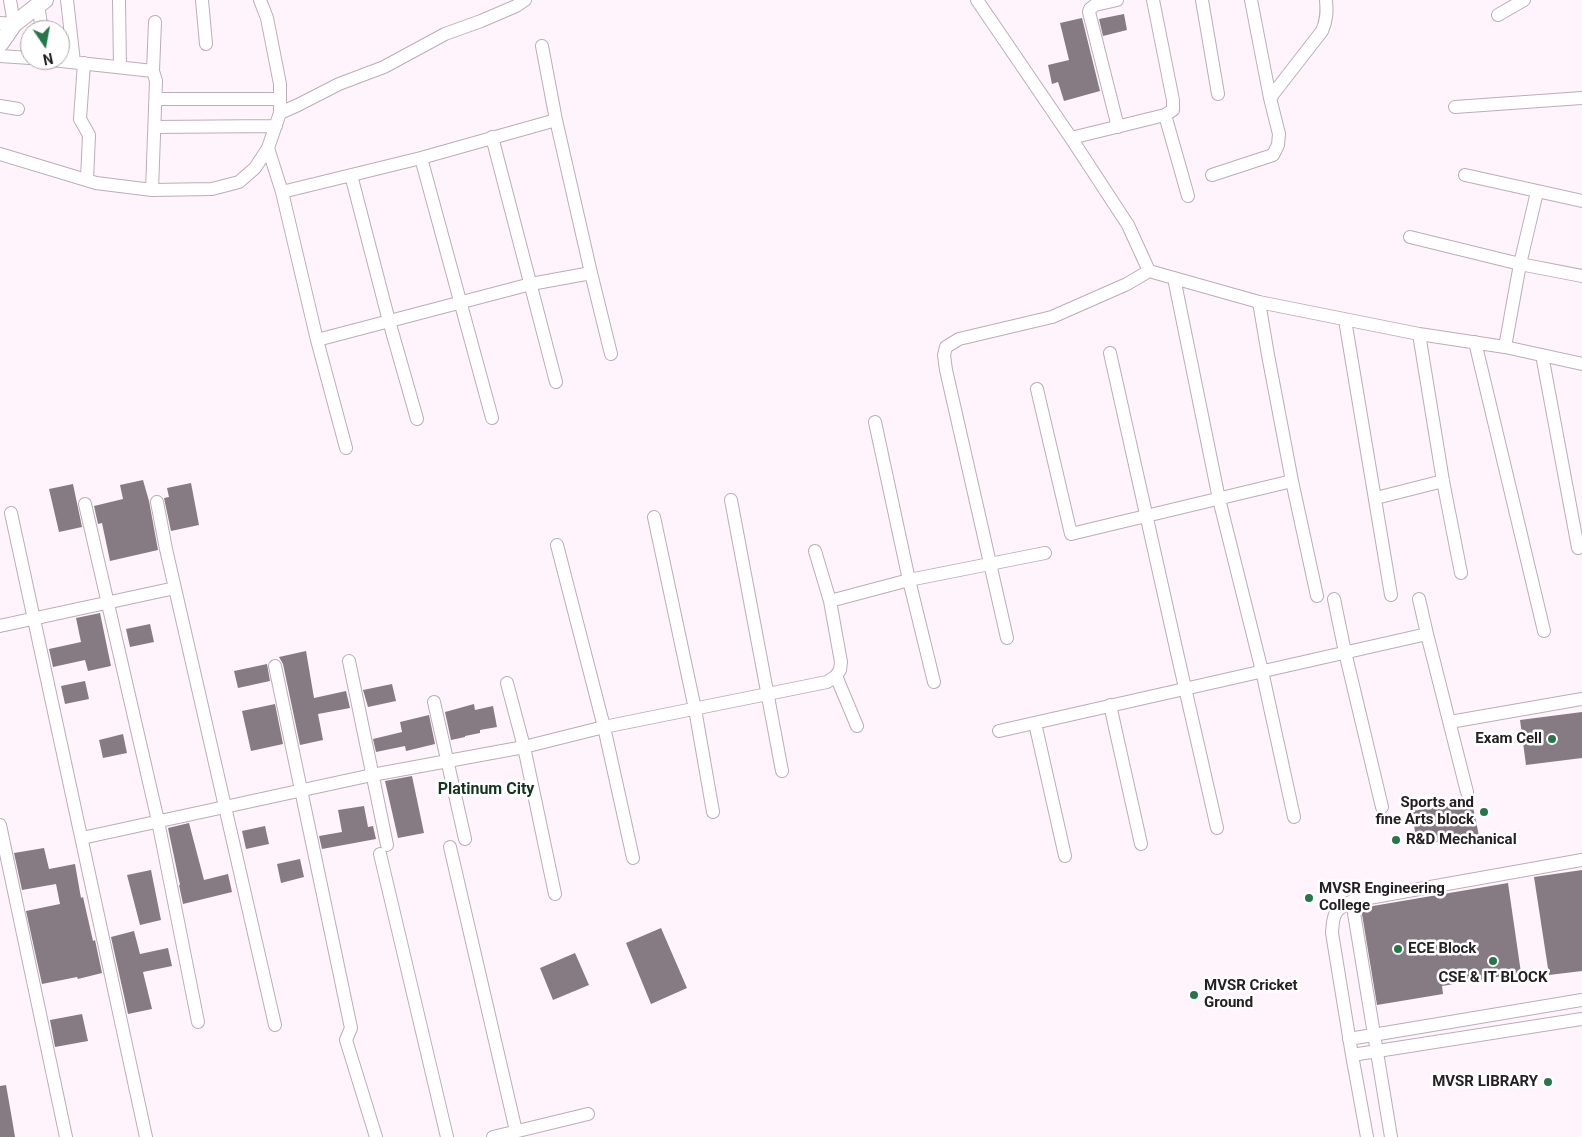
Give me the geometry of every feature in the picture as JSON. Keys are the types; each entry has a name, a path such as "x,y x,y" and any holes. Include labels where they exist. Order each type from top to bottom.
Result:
{"main road":[{"path":"0,44 7,23 41,3"}],"street":[{"path":"7,23 10,0"},
{"path":"67,0 79,63 80,119 89,135 86,180"},
{"path":"119,0 120,67"},
{"path":"202,0 206,44"},
{"path":"0,154 86,180 152,190 212,189 239,182 254,168 268,148 280,112 280,84 267,18 260,0"},
{"path":"280,112 339,84 384,67 445,34 481,22 516,6 524,0"},
{"path":"976,0 1072,138 1128,225 1149,271"},
{"path":"1117,0 1095,5 1089,12 1118,126"},
{"path":"1072,138 1165,115 1173,110 1173,100 1153,0"},
{"path":"1202,0 1218,94"},
{"path":"1212,175 1273,155 1278,145 1279,134 1251,0"},
{"path":"1270,98 1322,31 1326,24 1326,0"},
{"path":"1498,15 1524,0"},
{"path":"41,3 42,20"},
{"path":"152,190 156,99 156,81 153,71 155,22"},
{"path":"542,46 556,120 611,354"},
{"path":"0,56 20,57"},
{"path":"70,62 153,71"},
{"path":"1455,107 1582,98"},
{"path":"156,99 280,99"},
{"path":"0,106 18,109"},
{"path":"1165,115 1188,196"},
{"path":"282,192 421,158 556,120"},
{"path":"154,127 276,126"},
{"path":"492,138 556,382"},
{"path":"268,148 282,192 317,340 346,448"},
{"path":"421,158 492,418"},
{"path":"351,175 417,419"},
{"path":"1465,175 1582,202"},
{"path":"1505,347 1520,264 1537,192"},
{"path":"1410,237 1520,264 1582,276"},
{"path":"1007,638 946,370 944,356 946,347 959,339 1052,317 1127,284 1149,271 1259,302 1419,334 1505,347 1582,364"},
{"path":"317,340 531,284 591,273"},
{"path":"1174,278 1219,499 1262,671 1294,817"},
{"path":"1259,302 1292,481 1317,596"},
{"path":"1345,320 1391,595"},
{"path":"1419,334 1443,480 1461,573"},
{"path":"1475,342 1544,631"},
{"path":"1110,353 1217,828"},
{"path":"1542,355 1578,548"},
{"path":"1037,389 1071,534 1292,481"},
{"path":"875,422 909,580 934,682"},
{"path":"1376,498 1443,480"},
{"path":"731,500 782,771"},
{"path":"157,502 275,1025"},
{"path":"85,504 158,821 198,1022"},
{"path":"11,513 146,1137"},
{"path":"654,516 695,709 713,812"},
{"path":"557,545 604,727 633,858"},
{"path":"82,838 226,806 524,747 604,727 826,682 836,676 840,670 841,662 830,601 815,551"},
{"path":"830,601 909,580 1045,553"},
{"path":"0,626 175,588"},
{"path":"1334,599 1382,807"},
{"path":"1419,599 1468,792"},
{"path":"998,731 1427,634"},
{"path":"349,661 372,776 383,849 447,1137"},
{"path":"275,666 351,1028 346,1040 376,1137"},
{"path":"836,676 857,726"},
{"path":"507,683 524,747 555,894"},
{"path":"1450,722 1582,699"},
{"path":"434,702 465,839"},
{"path":"1110,705 1141,844"},
{"path":"1035,722 1065,856"},
{"path":"0,825 3,855 66,1137"},
{"path":"450,847 516,1131"},
{"path":"1367,1137 1332,934 1333,918 1338,908 1352,901 1582,860"},
{"path":"1352,901 1391,1137"},
{"path":"1349,1039 1582,1000"},
{"path":"1352,1054 1582,1019"},
{"path":"493,1137 588,1114"}],"building":[{"path":"1124,14 1127,30 1103,36 1099,19"},
{"path":"1082,18 1100,91 1064,101 1058,82 1052,84 1048,65 1069,60 1060,23"},
{"path":"143,480 158,550 110,561 102,523 98,524 94,506 123,499 120,485"},
{"path":"191,483 199,525 171,531 164,498 169,497 167,488"},
{"path":"73,484 82,527 59,532 49,489"},
{"path":"100,613 111,666 88,671 85,660 53,667 49,649 81,642 76,618"},
{"path":"150,624 154,642 130,647 126,629"},
{"path":"306,651 314,698 346,691 350,708 318,714 323,740 300,745 283,664 279,657"},
{"path":"267,664 270,681 238,688 234,671"},
{"path":"85,681 89,699 65,704 61,686"},
{"path":"392,684 396,701 368,707 363,690"},
{"path":"275,704 283,744 251,751 242,711"},
{"path":"474,704 475,710 493,706 497,727 480,730 480,733 451,740 445,712"},
{"name":"Exam Cell","path":"1582,712 1582,758 1526,765 1520,720"},
{"path":"429,715 435,744 406,751 405,746 376,752 373,739 402,732 400,722"},
{"path":"123,734 127,753 103,758 99,740"},
{"path":"412,776 424,833 398,838 385,781"},
{"path":"1472,802 1479,836 1417,845 1412,811"},
{"path":"364,806 368,827 373,826 376,839 322,849 319,836 342,832 338,810"},
{"path":"189,823 204,880 228,874 232,892 183,904 168,828"},
{"path":"265,826 269,844 246,849 242,831"},
{"path":"44,848 49,869 75,864 81,898 83,897 102,973 78,979 77,977 42,984 26,911 60,904 56,884 22,890 14,853"},
{"path":"300,859 304,877 281,883 277,864"},
{"path":"151,870 161,920 140,925 127,875"},
{"path":"1582,870 1582,971 1549,975 1534,877"},
{"path":"1508,883 1521,973 1442,986 1443,994 1377,1005 1361,908"},
{"path":"661,928 687,988 651,1004 626,943"},
{"path":"134,931 140,954 168,948 172,966 143,972 152,1009 128,1014 111,937"},
{"path":"575,953 589,985 553,1000 540,968"},
{"path":"82,1014 88,1041 55,1047 50,1020"},
{"path":"6,1085 15,1137 0,1137 0,1086"}],"place":[{"name":"Exam Cell","path":"1552,739"},
{"name":"Sports and fine Arts block","path":"1484,812"},
{"name":"R&D Mechanical","path":"1396,840"},
{"name":"MVSR Engineering College","path":"1309,898"},
{"name":"ECE Block","path":"1398,949"},
{"name":"CSE & IT BLOCK","path":"1493,961"},
{"name":"MVSR Cricket Ground","path":"1194,995"},
{"name":"MVSR LIBRARY","path":"1548,1082"}],"district":[{"name":"Platinum City","path":"486,790"}]}
